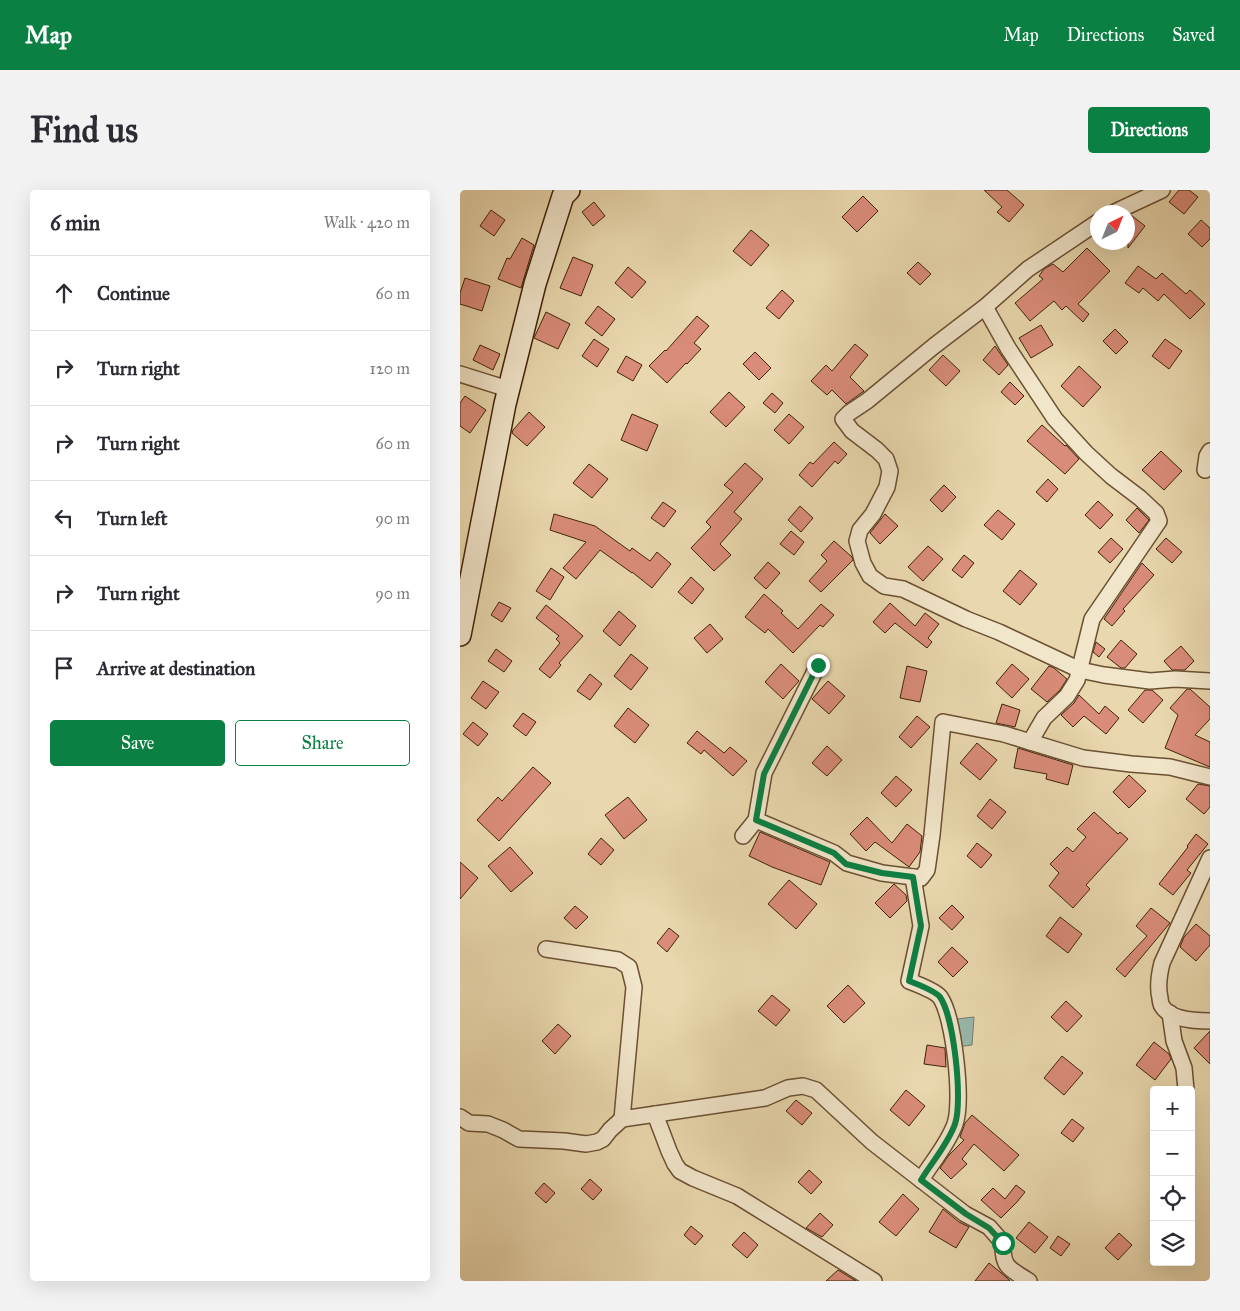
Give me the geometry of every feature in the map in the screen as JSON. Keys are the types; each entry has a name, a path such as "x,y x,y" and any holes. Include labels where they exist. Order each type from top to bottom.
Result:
{"main road":[{"path":"460,635 508,389 534,284 563,196 569,190"}],"street":[{"path":"1130,205 1162,190"},
{"path":"1090,227 1028,269 985,307 867,401 849,413 844,420 852,431 886,459 890,471 887,487 873,514 860,530 859,548 863,563 870,576 884,586 903,590 1080,670 1150,681 1175,679 1210,681"},
{"path":"985,307 1008,348 1055,419 1092,459 1156,513 1159,521 1092,619 1077,680 1066,696 1044,718 1030,742"},
{"path":"460,374 508,389"},
{"path":"1205,470 1207,456 1210,451"},
{"path":"744,836 756,820 764,774 818,665"},
{"path":"756,820 834,853 846,864 882,873 921,878 927,870 943,722 1004,734 1084,758 1170,767 1210,777"},
{"path":"1186,1086 1184,1068 1160,1010 1158,979 1162,963 1210,858"},
{"path":"913,877 921,926 909,981 939,995 946,1009 954,1047 959,1104 955,1124 949,1137 921,1180"},
{"path":"546,949 618,960 629,968 634,987 622,1119"},
{"path":"1160,1010 1181,1018 1210,1021"},
{"path":"463,1121 488,1124 503,1130 518,1140 564,1141 586,1144 603,1139 622,1119 765,1098 788,1088 803,1086 816,1090 872,1142 966,1214 989,1228 1003,1243 1005,1263 1029,1281"},
{"path":"655,1114 669,1151 680,1170 693,1178 737,1196 874,1281"}],"water":[{"path":"974,1017 972,1045 957,1047 957,1019"}],"building":[{"path":"984,190 1007,190 1024,205 1009,222 997,212 1002,207"},
{"path":"1179,190 1189,190 1198,197 1184,214 1169,202"},
{"path":"863,196 878,211 857,232 842,217"},
{"path":"594,202 605,216 593,226 582,212"},
{"path":"491,210 505,220 494,236 480,226"},
{"path":"1135,218 1145,226 1135,239"},
{"path":"1201,220 1210,228 1210,239 1202,247 1188,234"},
{"path":"751,230 769,245 751,266 733,251"},
{"path":"522,238 534,245 521,288 498,279 507,258 510,259"},
{"path":"1087,248 1110,271 1078,304 1089,314 1083,322 1066,306 1062,310 1054,301 1030,321 1015,303 1043,279 1039,276 1044,269 1053,264 1063,272"},
{"path":"573,257 593,265 581,296 560,288"},
{"path":"918,262 931,274 920,285 907,273"},
{"path":"1138,266 1156,279 1162,273 1186,294 1190,290 1205,304 1190,319 1164,294 1158,301 1143,288 1139,293 1125,283"},
{"path":"628,267 646,282 632,298 615,283"},
{"path":"465,278 490,286 482,311 460,304 460,293"},
{"path":"782,290 794,301 779,319 766,308"},
{"path":"598,306 615,319 602,336 585,323"},
{"path":"546,312 570,324 558,349 534,338"},
{"path":"697,316 709,326 694,343 701,349 667,383 649,366 666,351"},
{"path":"1041,325 1053,345 1031,358 1019,338"},
{"path":"1115,329 1128,342 1116,354 1103,341"},
{"path":"594,339 609,349 597,367 582,356"},
{"path":"1165,339 1182,351 1169,369 1152,356"},
{"path":"855,344 868,355 850,377 864,391 846,404 832,390 827,395 811,381 826,365 832,371"},
{"path":"480,345 500,354 493,370 473,360"},
{"path":"995,346 1008,365 999,375 983,360"},
{"path":"755,352 771,368 759,380 743,364"},
{"path":"943,355 960,371 946,386 929,370"},
{"path":"626,356 642,365 633,381 617,372"},
{"path":"1079,366 1101,387 1083,407 1061,386"},
{"path":"1010,382 1024,396 1015,405 1001,392"},
{"path":"729,392 745,407 726,427 710,412"},
{"path":"772,393 783,403 775,413 763,403"},
{"path":"465,396 486,410 470,433 460,426 460,403"},
{"path":"529,412 545,427 527,446 512,433"},
{"path":"632,414 658,425 647,451 621,440"},
{"path":"789,414 804,427 789,444 774,430"},
{"path":"1042,425 1066,445 1079,459 1065,474 1027,441"},
{"path":"834,442 847,454 838,464 835,461 812,487 799,475 810,462 813,464"},
{"path":"1161,451 1182,471 1164,490 1142,470"},
{"path":"745,463 763,479 734,512 742,519 720,544 731,555 714,571 691,548 711,527 706,522 733,492 724,485"},
{"path":"589,464 608,479 592,498 573,483"},
{"path":"1048,479 1058,489 1047,502 1036,492"},
{"path":"944,485 956,497 942,512 930,500"},
{"path":"1098,501 1113,515 1100,529 1085,515"},
{"path":"663,502 676,511 664,527 651,518"},
{"path":"800,506 813,518 801,532 788,520"},
{"path":"1137,508 1149,520 1139,533 1126,520"},
{"path":"998,510 1015,524 1002,540 984,525"},
{"path":"554,514 595,526 630,551 632,548 650,561 657,552 671,564 652,588 600,550 576,579 563,568 586,542 550,530"},
{"path":"885,514 898,526 880,544 870,533"},
{"path":"791,531 804,542 794,555 780,544"},
{"path":"1111,538 1123,549 1110,563 1098,552"},
{"path":"1166,538 1182,552 1172,563 1156,549"},
{"path":"834,541 853,560 821,592 809,581 827,561 821,555"},
{"path":"928,546 943,559 923,581 908,567"},
{"path":"964,555 974,563 962,578 952,570"},
{"path":"768,562 780,573 766,589 754,578"},
{"path":"1142,563 1154,575 1123,609 1125,611 1112,626 1104,619"},
{"path":"551,568 564,577 550,600 536,591"},
{"path":"1020,570 1037,584 1020,605 1003,591"},
{"path":"691,577 704,589 692,604 678,592"},
{"path":"764,594 783,611 781,613 798,629 821,604 834,615 823,627 820,625 793,653 768,629 765,633 745,617"},
{"path":"499,602 511,608 502,622 491,615"},
{"path":"890,603 915,626 925,613 939,624 928,638 932,642 927,648 895,623 885,633 873,622"},
{"path":"546,605 583,636 559,663 561,665 550,678 539,669 560,643 556,639 559,636 536,618"},
{"path":"619,611 636,626 620,646 603,631"},
{"path":"710,624 723,639 707,653 694,638"},
{"path":"1121,640 1137,654 1125,668 1121,668 1107,657"},
{"path":"1096,642 1105,649 1099,657 1093,652"},
{"path":"1181,646 1194,661 1185,670 1172,670 1164,661"},
{"path":"496,649 512,661 504,672 488,661"},
{"path":"631,654 648,668 631,690 614,676"},
{"path":"781,664 799,681 783,699 765,682"},
{"path":"1012,664 1029,679 1012,698 996,683"},
{"path":"907,666 927,671 920,702 900,698"},
{"path":"1049,666 1067,679 1060,690 1047,702 1031,689"},
{"path":"590,674 602,684 590,700 577,691"},
{"path":"483,681 499,692 486,709 471,698"},
{"path":"828,681 845,696 829,714 812,699"},
{"path":"1187,689 1190,689 1210,707 1210,719 1195,735 1210,742 1210,767 1165,748 1178,715 1170,708"},
{"path":"1145,690 1152,690 1163,700 1143,723 1128,710"},
{"path":"1079,695 1099,714 1105,706 1119,718 1106,734 1084,716 1073,727 1061,715 1074,703"},
{"path":"1002,704 1020,710 1015,727 996,723"},
{"path":"628,708 649,725 635,743 614,726"},
{"path":"523,713 536,722 526,736 513,726"},
{"path":"917,716 930,727 911,748 899,737"},
{"path":"473,722 488,734 478,746 463,734"},
{"path":"697,731 724,753 730,747 747,761 733,776 704,750 701,754 687,743"},
{"path":"977,743 997,760 980,780 960,763"},
{"path":"827,746 842,760 827,776 812,763"},
{"path":"1018,748 1073,765 1068,785 1046,779 1047,774 1014,768"},
{"path":"533,767 551,783 499,841 477,820 498,797 502,801"},
{"path":"1129,775 1146,791 1129,808 1113,792"},
{"path":"896,776 912,790 896,807 881,793"},
{"path":"1198,784 1210,786 1210,807 1204,814 1186,799"},
{"path":"628,797 647,820 624,839 605,815"},
{"path":"990,799 1006,812 992,829 977,816"},
{"path":"1094,812 1118,834 1120,832 1128,839 1086,885 1090,889 1073,908 1049,886 1059,873 1050,864 1067,847 1073,852 1086,837 1077,829"},
{"path":"867,817 892,843 907,824 922,836 920,852 909,867 875,842 866,851 850,834"},
{"path":"760,832 830,862 821,885 772,867 749,856"},
{"path":"1196,834 1208,844 1187,870 1191,873 1173,895 1159,884"},
{"path":"601,838 614,850 601,865 588,854"},
{"path":"977,843 992,855 981,868 967,856"},
{"path":"510,847 533,873 511,892 488,866"},
{"path":"460,862 478,878 460,899"},
{"path":"789,880 817,904 796,929 768,904"},
{"path":"894,884 906,895 907,901 890,918 875,903"},
{"path":"952,905 964,917 952,930 939,918"},
{"path":"575,906 588,917 576,929 564,918"},
{"path":"1151,908 1170,923 1125,977 1116,969 1147,936 1136,926"},
{"path":"1060,917 1082,934 1068,953 1046,936"},
{"path":"1196,924 1210,936 1210,945 1196,961 1180,947 1184,937"},
{"path":"669,928 679,936 667,952 657,943"},
{"path":"952,947 968,962 953,977 938,962"},
{"path":"848,985 865,1003 844,1023 827,1006"},
{"path":"772,995 790,1010 776,1026 758,1011"},
{"path":"1066,1001 1082,1016 1067,1032 1051,1017"},
{"path":"558,1024 571,1036 555,1054 542,1041"},
{"path":"1210,1031 1210,1064 1194,1048"},
{"path":"1154,1042 1169,1054 1171,1059 1155,1080 1136,1065"},
{"path":"927,1045 945,1048 946,1067 924,1064"},
{"path":"1062,1056 1083,1073 1064,1095 1044,1078"},
{"path":"906,1090 925,1106 909,1126 890,1110"},
{"path":"796,1100 812,1113 802,1125 786,1111"},
{"path":"972,1115 1019,1155 1004,1171 974,1144 962,1159 967,1164 951,1179 940,1168 949,1155 964,1140 960,1137 965,1123"},
{"path":"1072,1119 1084,1128 1073,1142 1061,1133"},
{"path":"809,1170 822,1182 811,1194 798,1182"},
{"path":"590,1179 602,1190 593,1200 581,1189"},
{"path":"544,1183 555,1193 546,1203 535,1193"},
{"path":"1016,1185 1025,1192 1001,1218 981,1200 993,1188 1005,1199"},
{"path":"903,1194 919,1209 896,1236 879,1222"},
{"path":"943,1209 959,1222 969,1227 956,1248 929,1232"},
{"path":"820,1213 833,1225 822,1237 806,1228"},
{"path":"1029,1222 1048,1237 1035,1253 1016,1238"},
{"path":"691,1226 703,1236 695,1245 684,1235"},
{"path":"744,1232 758,1245 747,1258 732,1245"},
{"path":"1119,1233 1132,1245 1118,1260 1105,1248"},
{"path":"1058,1236 1070,1244 1061,1256 1050,1248"},
{"path":"989,1263 1006,1277 1010,1281 975,1281"},
{"path":"838,1270 856,1281 826,1281"}],"route":[{"path":"818,665 764,774 756,820 834,853 846,864 882,873 913,877 921,926 909,981 939,995 946,1009 954,1047 959,1104 955,1124 946,1143 921,1180 966,1214 989,1228 1003,1243"}]}
